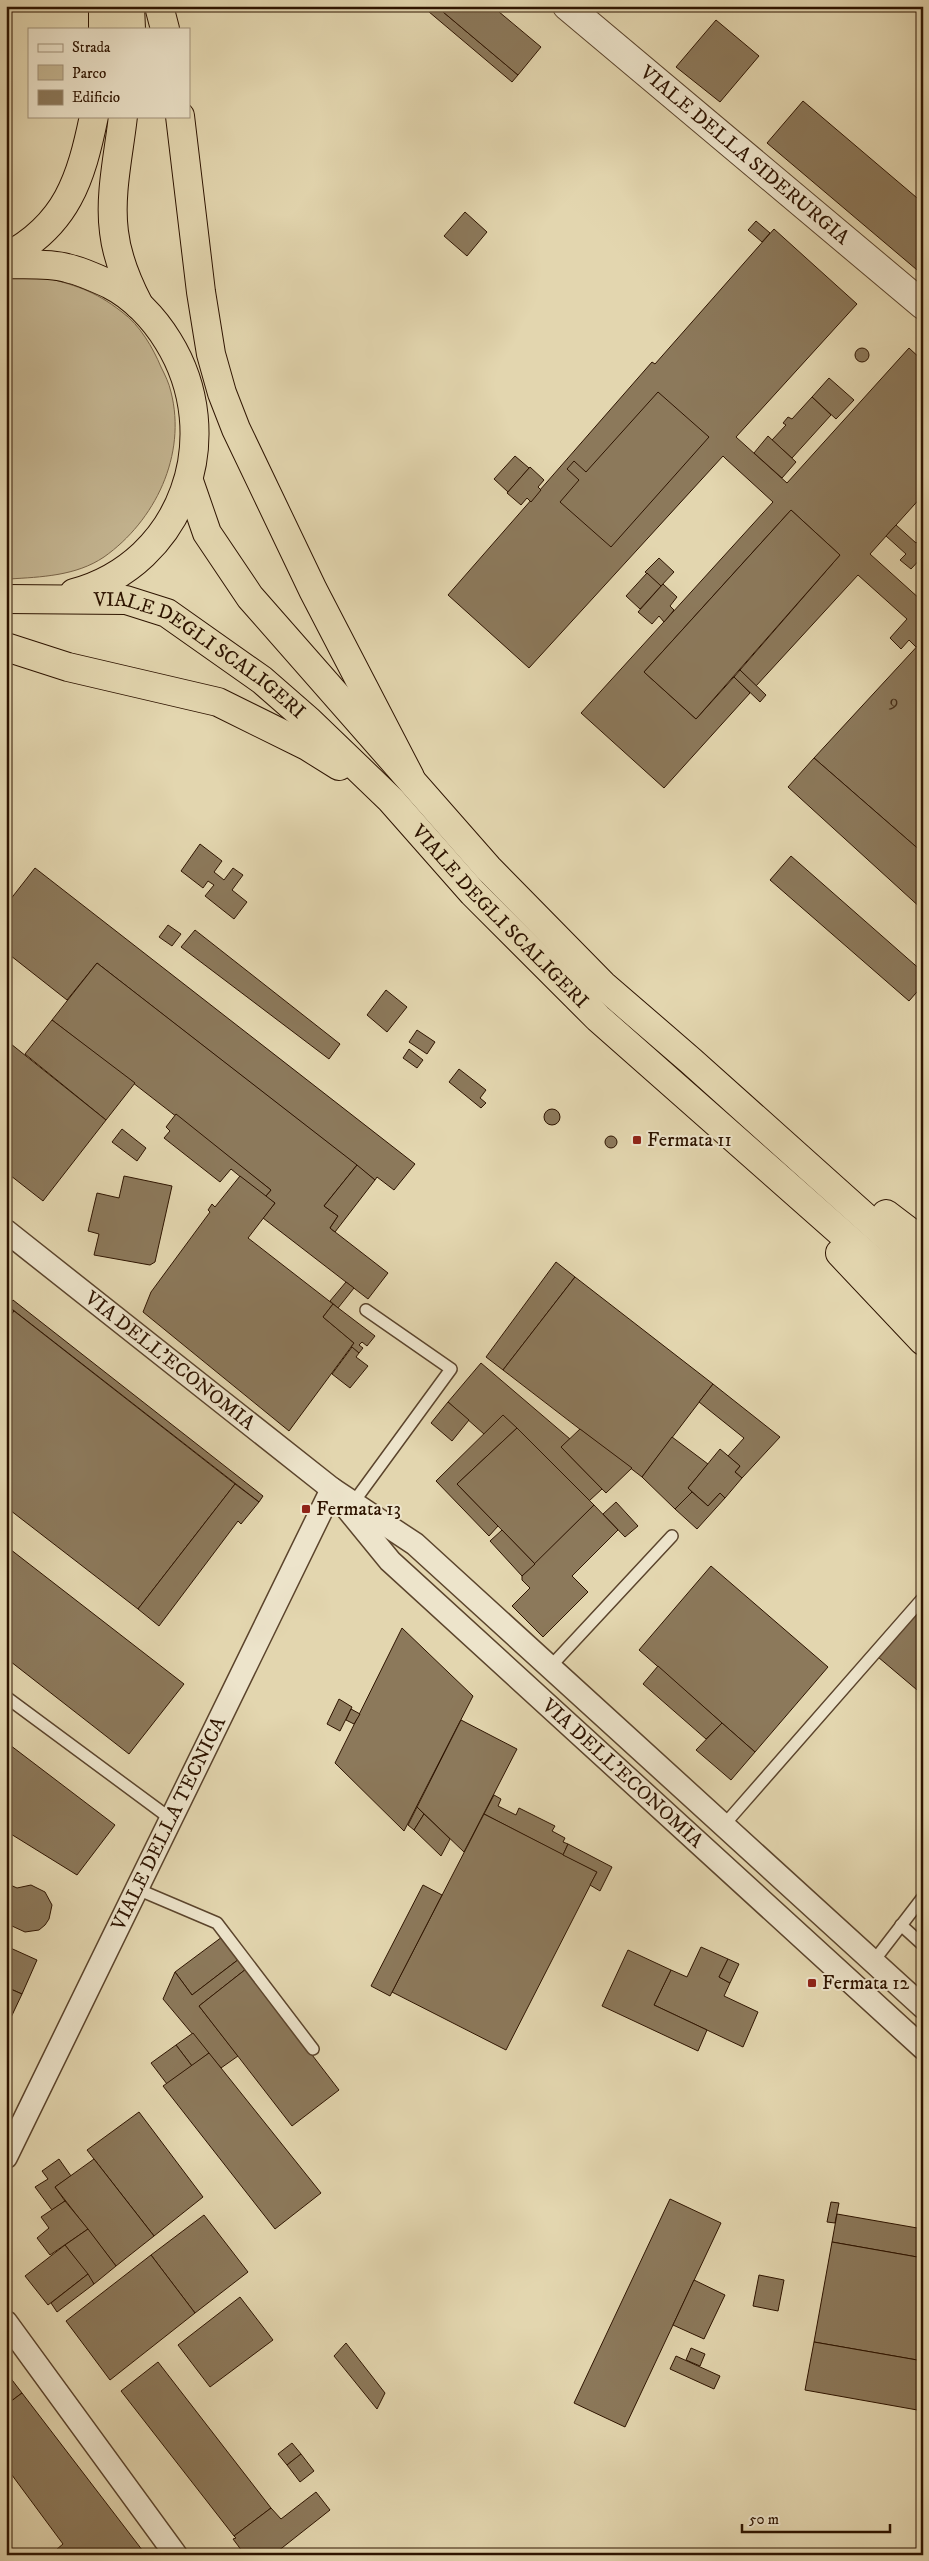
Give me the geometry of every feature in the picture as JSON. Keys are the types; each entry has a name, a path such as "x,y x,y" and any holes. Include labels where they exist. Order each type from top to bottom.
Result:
{"highway":[{"path":"103,6 103,28"},
{"path":"130,6 131,28"},
{"path":"159,6 165,28"},
{"path":"6,257 29,243 63,208 75,188 83,164 94,118"},
{"path":"124,118 114,203 113,231 120,263 139,305"},
{"path":"180,118 201,292 211,354 222,393 236,429 313,590 410,777"},
{"name":"VIALE DEGLI SCALIGERI","path":"6,264 66,267 110,284 139,305 160,327 181,362 191,390 195,418 195,448 189,481 178,508 156,541 132,565 95,587 46,601"},
{"name":"VIALE DEGLI SCALIGERI","path":"189,481 207,533 250,597 488,868 602,985 691,1061 923,1269"},
{"name":"VIALE DEGLI SCALIGERI","path":"6,599 46,601 126,600 167,613 262,680 309,720 391,800 473,893 591,1011 923,1305"},
{"path":"6,647 68,667 218,702 308,746 391,800"},
{"path":"691,1061 923,1242"},
{"path":"723,1128 923,1341"}],"street":[{"name":"VIALE DELLA SIDERURGIA","path":"567,6 923,304"},
{"name":"VIA DELL'ECONOMIA","path":"6,1231 332,1490 416,1544 923,2007"},
{"name":"VIA DELL'ECONOMIA","path":"332,1490 390,1561 923,2048"},
{"name":"VIALE DELLA TECNICA","path":"6,2157 332,1490"},
{"path":"6,2322 176,2555"}],"lane":[{"path":"353,1503 451,1369 366,1310"},
{"path":"550,1667 672,1536"},
{"path":"724,1826 835,1707 923,1598"},
{"path":"6,1697 171,1819"},
{"path":"137,1889 217,1923 312,2049"},
{"path":"873,1962 923,1897"},
{"path":"901,1926 923,1945"}],"green space":[{"path":"40,276 93,293 135,323 154,352 169,385 175,416 174,439 163,485 152,506 122,542 104,557 70,572 6,579 6,277"}],"building":[{"path":"422,6 436,6 518,75 512,82"},
{"path":"436,6 492,6 541,47 518,75"},
{"path":"767,6 799,6 767,9"},
{"path":"716,20 759,56 720,102 676,67"},
{"path":"803,101 923,203 923,275 767,143"},
{"path":"465,212 487,232 467,256 444,236"},
{"path":"756,221 770,233 762,242 748,230"},
{"path":"774,229 857,304 736,437 787,483 909,348 923,361 923,495 870,554 921,600 923,598 923,640 916,647 909,640 901,649 890,638 907,619 858,575 756,686 740,670 840,555 791,510 644,672 696,719 734,677 750,693 664,788 581,713 773,502 723,456 529,668 448,595 652,362 655,364"},
{"path":"862,348 867,350 869,355 867,360 862,362 857,360 855,355 857,350"},
{"path":"829,378 854,400 836,419 812,397"},
{"path":"658,392 709,437 611,547 560,502 579,480 567,469 574,461 586,472"},
{"path":"812,397 831,415 792,458 772,440 786,425 783,423 788,417 792,419"},
{"path":"768,436 796,462 782,478 754,453"},
{"path":"515,456 529,468 508,492 494,479"},
{"path":"530,467 544,480 538,487 541,490 531,502 527,498 521,505 507,493"},
{"path":"791,510 840,555 696,719 644,672"},
{"path":"896,525 916,543 923,537 923,556 911,569 900,560 906,554 886,536"},
{"path":"659,558 674,572 661,586 645,572"},
{"path":"647,573 661,586 640,609 626,596"},
{"path":"663,584 677,597 670,606 674,610 664,622 659,616 652,624 638,612"},
{"path":"923,640 923,853 814,758"},
{"path":"740,670 766,695 760,702 734,677"},
{"path":"814,758 923,853 923,910 788,787"},
{"path":"200,844 222,861 214,872 224,880 233,868 243,875 232,890 247,902 234,919 205,896 214,885 208,881 203,888 181,871"},
{"path":"791,856 923,972 923,985 909,1001 770,880"},
{"path":"35,868 415,1164 394,1190 377,1177 375,1180 97,963 67,1000 6,952 6,905"},
{"path":"168,925 181,934 172,946 159,937"},
{"path":"195,930 340,1044 329,1059 181,947"},
{"path":"97,963 357,1165 324,1206 338,1216 330,1228 388,1273 368,1299 263,1218 275,1203 265,1197 271,1190 52,1020"},
{"path":"386,990 407,1007 387,1032 367,1015"},
{"path":"52,1020 135,1083 106,1120 25,1054"},
{"path":"417,1030 435,1042 427,1054 409,1042"},
{"path":"6,1040 106,1120 43,1201 6,1172"},
{"path":"409,1049 423,1060 417,1068 403,1058"},
{"path":"459,1069 486,1090 480,1098 486,1103 481,1108 449,1082"},
{"path":"549,1109 555,1109 560,1114 558,1123 549,1125 544,1120 544,1114"},
{"path":"176,1114 271,1190 265,1197 231,1169 220,1182 164,1138 170,1131 166,1127"},
{"path":"122,1129 146,1148 137,1161 112,1142"},
{"path":"609,1136 613,1136 617,1142 613,1148 609,1148 605,1144 605,1140"},
{"path":"357,1165 375,1180 335,1232 330,1228 338,1216 324,1206"},
{"path":"124,1176 172,1186 155,1262 150,1265 94,1255 99,1234 88,1231 97,1193 119,1198"},
{"path":"240,1176 275,1203 248,1238 333,1304 323,1317 354,1343 289,1431 143,1312 151,1292 210,1212 208,1210 212,1204 215,1207"},
{"path":"556,1262 575,1277 503,1370 486,1357"},
{"path":"575,1277 713,1384 642,1477 503,1370"},
{"path":"346,1282 354,1288 338,1308 330,1301"},
{"path":"13,1300 263,1496 259,1502 8,1306"},
{"path":"333,1304 375,1336 367,1346 362,1342 359,1345 363,1348 359,1353 351,1347 354,1343 323,1317"},
{"path":"8,1306 14,1311 6,1321 6,1309"},
{"path":"14,1311 235,1484 138,1609 6,1507 6,1321"},
{"path":"352,1347 359,1353 356,1357 368,1366 350,1388 332,1374"},
{"path":"481,1363 570,1439 561,1447 602,1489 589,1501 503,1415 484,1434 448,1402"},
{"path":"713,1384 780,1437 742,1478 735,1472 740,1466 728,1456 744,1438 699,1402"},
{"path":"448,1402 469,1420 452,1441 431,1423"},
{"path":"503,1415 517,1428 457,1484 498,1526 489,1536 436,1481"},
{"path":"517,1428 594,1505 535,1564 457,1484"},
{"path":"580,1429 632,1468 606,1493 561,1447"},
{"path":"672,1437 708,1464 688,1488 692,1492 675,1509 642,1477"},
{"path":"720,1449 740,1466 735,1472 742,1478 725,1498 720,1493 708,1506 688,1488"},
{"path":"235,1484 259,1502 241,1524 238,1521 159,1626 138,1609"},
{"path":"692,1492 708,1506 720,1493 725,1498 697,1529 675,1509"},
{"path":"616,1502 638,1526 625,1537 603,1514"},
{"path":"594,1505 618,1530 572,1576 588,1592 543,1637 512,1606 530,1588 522,1580 522,1576"},
{"path":"502,1530 535,1564 522,1576 490,1541"},
{"path":"6,1546 184,1684 129,1754 6,1658"},
{"path":"711,1566 828,1667 755,1752 639,1650"},
{"path":"921,1607 923,1608 923,1695 878,1657"},
{"path":"402,1628 473,1696 404,1831 335,1763"},
{"path":"658,1666 722,1723 706,1739 643,1684"},
{"path":"339,1699 352,1707 340,1731 327,1724"},
{"path":"351,1709 360,1714 354,1724 346,1720"},
{"path":"461,1720 517,1749 464,1852 417,1807"},
{"path":"722,1723 755,1752 731,1780 696,1750"},
{"path":"6,1742 115,1825 77,1875 6,1831"},
{"path":"494,1795 501,1799 498,1806 516,1815 519,1808 555,1826 552,1831 565,1838 563,1842 568,1844 563,1855 484,1814"},
{"path":"417,1807 424,1814 414,1830 408,1825"},
{"path":"424,1814 450,1839 441,1856 414,1830"},
{"path":"484,1814 597,1872 506,2050 392,1992"},
{"path":"568,1844 612,1867 600,1891 590,1885 597,1872 563,1855"},
{"path":"6,1883 17,1888 31,1885 45,1892 52,1905 49,1919 39,1930 25,1932 12,1926 6,1919"},
{"path":"423,1885 442,1895 390,1996 371,1986"},
{"path":"222,1937 239,1959 192,1995 175,1972"},
{"path":"6,1946 37,1960 22,1994 6,1987"},
{"path":"701,1947 728,1959 719,1977 730,1983 724,1996 758,2012 743,2047 654,2005 671,1970 687,1977"},
{"path":"628,1950 671,1970 654,2005 707,2030 698,2051 602,2006"},
{"path":"239,1959 246,1969 199,2006 238,2056 221,2068 163,1999 175,1972 192,1995"},
{"path":"728,1959 739,1964 730,1983 719,1977"},
{"path":"246,1969 339,2090 292,2126 199,2006"},
{"path":"6,1987 22,1994 6,2028"},
{"path":"193,2033 209,2053 192,2066 176,2045"},
{"path":"176,2045 192,2066 167,2084 151,2063"},
{"path":"209,2053 321,2193 275,2229 163,2086"},
{"path":"139,2112 203,2197 154,2236 87,2150"},
{"path":"59,2159 71,2176 55,2187 65,2201 52,2210 35,2187 48,2179 42,2171"},
{"path":"94,2159 154,2236 116,2266 55,2187"},
{"path":"670,2199 721,2223 625,2427 574,2403"},
{"path":"65,2201 88,2229 50,2255 37,2238 49,2228 41,2217"},
{"path":"831,2202 839,2203 835,2223 827,2222"},
{"path":"837,2214 923,2229 923,2258 832,2242"},
{"path":"204,2215 248,2272 195,2313 151,2255"},
{"path":"88,2229 116,2266 94,2284 65,2245"},
{"path":"832,2242 923,2258 923,2361 814,2342"},
{"path":"65,2245 88,2274 48,2305 25,2276"},
{"path":"151,2255 195,2313 110,2380 66,2321"},
{"path":"88,2274 94,2284 57,2312 51,2303"},
{"path":"759,2275 784,2280 778,2311 753,2306"},
{"path":"694,2280 725,2295 704,2339 673,2325"},
{"path":"240,2297 273,2340 210,2387 178,2345"},
{"path":"814,2342 923,2361 923,2411 805,2390"},
{"path":"346,2343 385,2393 377,2409 334,2356"},
{"path":"691,2348 705,2354 700,2366 686,2360"},
{"path":"676,2356 720,2376 714,2389 670,2369"},
{"path":"158,2362 271,2508 234,2536 121,2391"},
{"path":"6,2372 22,2393 6,2405"},
{"path":"22,2393 146,2555 50,2555 63,2544 6,2467 6,2405"},
{"path":"292,2443 301,2454 287,2465 278,2454"},
{"path":"301,2454 314,2471 300,2482 287,2465"},
{"path":"316,2492 330,2510 273,2555 245,2555 233,2539 236,2538 234,2536 271,2508 281,2519"}],"place":[{"name":"Fermata 11","path":"637,1140"},
{"name":"Fermata 13","path":"306,1509"},
{"name":"Fermata 12","path":"812,1983"}]}
